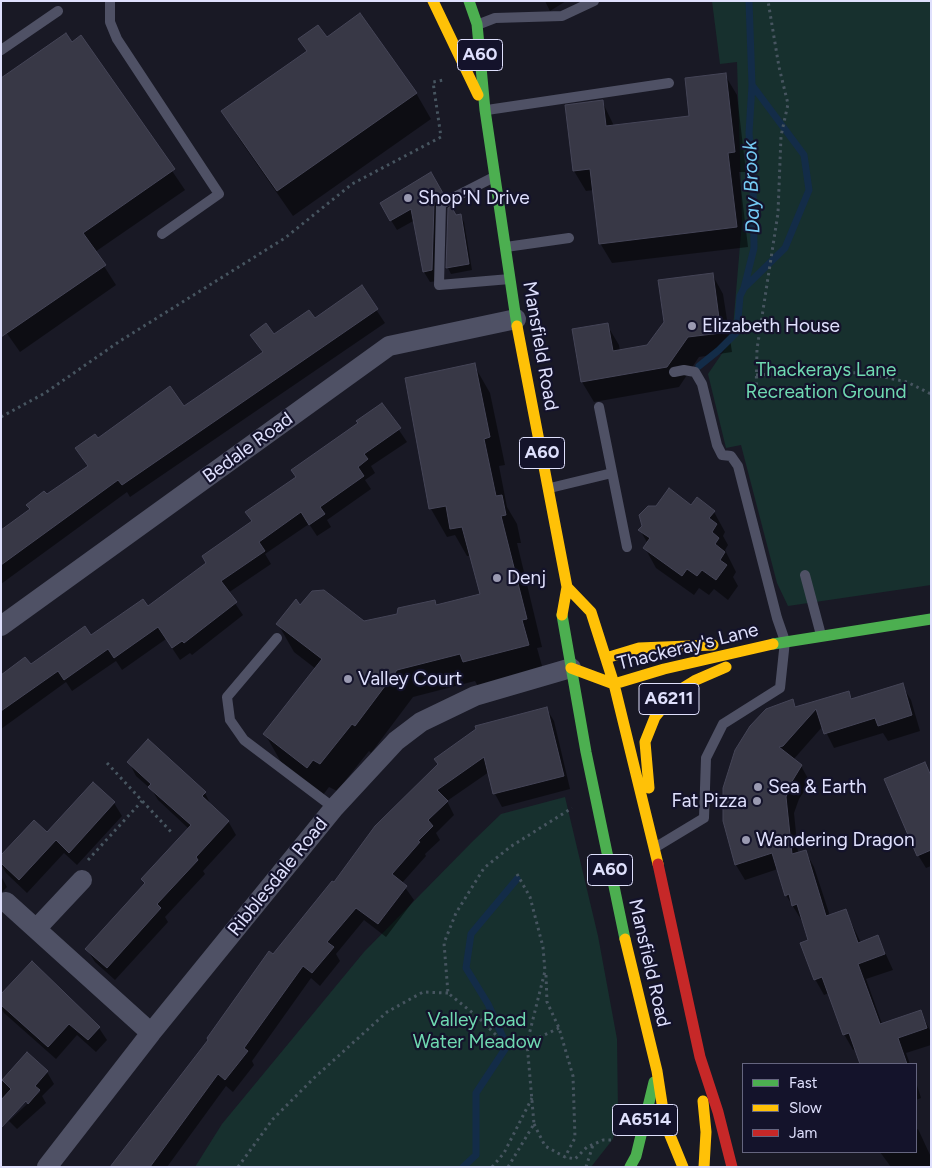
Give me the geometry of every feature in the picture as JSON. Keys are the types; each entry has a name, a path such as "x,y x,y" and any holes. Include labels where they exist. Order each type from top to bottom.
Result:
{"main road":[{"name":"Mansfield Road","path":"432,1 456,32 485,110"},
{"name":"Mansfield Road","path":"469,1 478,24 485,110 516,319 567,587 562,616 591,662 614,684 649,821 700,1058 718,1112 732,1167"},
{"name":"Mansfield Road","path":"567,587 591,612 591,662 615,897 657,1071 665,1123 683,1167"},
{"name":"Thackeray's Lane","path":"591,662 614,684 664,669 785,641 931,619"},
{"name":"Thackeray's Lane","path":"591,662 639,648 785,641"},
{"name":"Thackeray's Lane","path":"649,821 645,742 648,730 663,705 676,693 696,680 785,641"},
{"name":"Mansfield Road","path":"700,1058 706,1132 704,1167"},
{"name":"A6514","path":"630,1167 636,1156 657,1071"}],"street":[{"name":"Bedale Road","path":"1,626 389,346 516,319"},
{"name":"Ribblesdale Road","path":"47,1167 151,1033 334,808 396,741 422,722 475,696 591,662"},
{"path":"36,929 82,880"},
{"path":"6,902 151,1033"}],"lane":[{"path":"110,1 110,22 117,39 219,194 162,234"},
{"path":"456,32 495,18 562,16 594,1"},
{"path":"1,49 58,11"},
{"path":"485,110 669,83"},
{"path":"496,176 441,204 439,285 511,279"},
{"path":"506,247 569,238"},
{"path":"655,848 704,818 706,758 723,724 780,688 785,641 777,618 738,466 731,456 722,455 717,445 702,384 695,372 684,370 674,372"},
{"path":"599,407 627,548"},
{"path":"549,489 612,473"},
{"path":"805,576 821,636"},
{"path":"277,638 226,697 230,720 244,740 334,808"}],"path":[{"path":"756,398 757,349 780,195 781,136 788,104 779,67 768,1"},
{"path":"1,417 45,393 120,341 285,238 352,184 441,137 433,82 444,80"},
{"path":"756,375 809,372 866,373 908,382 931,394"},
{"path":"107,763 174,834"},
{"path":"82,880 80,868 142,801"},
{"path":"448,993 444,943 456,913 484,868 510,846 572,808"},
{"path":"517,874 530,897 543,947 548,1002 559,1028 573,1076 575,1138 565,1158"},
{"path":"545,971 527,1043 534,1124 545,1146 565,1158 575,1159 592,1144 603,1140 613,1139 616,1143"},
{"path":"238,1167 280,1112 314,1078 387,1012 423,992 448,993 479,1018 507,1046 527,1043 559,1028"},
{"path":"492,1167 504,1153 532,1098"},
{"path":"508,1167 534,1124"},
{"path":"586,1167 592,1144"}],"green space":[{"name":"Thackerays Lane Recreation Ground","path":"712,1 931,1 931,585 788,606 777,583 741,445 726,448 708,374 732,339 742,222 737,62 720,64"},
{"name":"Valley Road Water Meadow","path":"565,797 598,936 617,1039 618,1112 613,1139 591,1167 195,1167 222,1124 364,952 473,841 501,814"}],"building":[{"path":"360,13 417,93 277,191 221,111 307,51 298,39 318,25 327,37"},
{"path":"66,33 72,42 81,35 175,169 83,233 106,265 1,337 1,78"},
{"path":"726,73 735,152 728,153 737,227 599,244 590,169 573,171 565,105 603,100 606,126 689,116 685,78"},
{"path":"431,172 444,195 437,198 434,204 432,270 423,272 411,209 390,221 380,203"},
{"path":"451,206 456,215 461,214 469,264 446,268 448,208"},
{"name":"Elizabeth House","path":"713,273 721,333 688,337 667,367 581,382 572,329 608,323 613,351 647,345 664,322 658,280"},
{"path":"362,285 378,309 122,485 118,480 1,565 1,530 30,509 26,505 44,491 47,494 88,466 75,448 95,434 98,438 170,386 184,406 263,352 250,335 266,323 274,334 309,310 315,318"},
{"path":"475,363 490,437 484,439 496,496 502,495 506,515 501,516 527,619 522,620 529,645 463,662 460,654 397,670 355,726 352,724 320,764 313,760 307,768 263,734 322,659 276,624 296,599 300,605 312,591 324,590 364,621 397,614 398,608 435,600 436,605 480,594 462,527 450,529 446,506 429,509 405,378"},
{"path":"382,403 401,428 364,454 368,459 358,467 364,476 320,507 325,514 309,525 301,512 259,542 265,551 221,581 237,602 184,643 182,641 172,648 158,627 114,658 108,649 64,680 58,671 1,711 1,675 25,657 31,664 85,626 91,635 143,599 148,606 206,563 202,556 252,521 245,512 296,477 291,470 358,423 356,421"},
{"path":"669,488 691,505 697,497 715,511 709,518 717,524 712,532 719,538 715,544 725,552 720,560 727,565 716,580 702,570 697,576 687,569 682,576 643,548 650,538 638,530 642,526 639,515 648,506 656,506"},
{"path":"903,683 912,715 878,726 875,718 824,734 816,709 783,746 779,747 802,765 791,783 786,797 792,854 806,850 826,916 846,909 858,943 878,935 885,954 858,964 880,1024 921,1010 927,1028 898,1038 907,1063 860,1063 849,1033 843,1035 822,977 814,980 800,943 808,940 797,904 792,906 789,894 785,896 772,853 735,865 723,821 723,788 735,750 750,726 766,709 793,699 795,707 849,691 851,699"},
{"path":"547,707 564,776 493,794 484,757 437,790 448,801 428,820 433,826 418,841 420,842 392,874 407,886 378,924 356,908 327,942 334,947 312,973 303,966 244,1048 248,1051 225,1080 218,1074 150,1167 110,1167 208,1040 207,1038 269,951 273,954 332,881 334,882 375,826 438,764 434,759 476,729 475,726"},
{"path":"148,739 206,792 202,796 229,821 196,857 198,860 157,904 161,908 107,968 85,949 145,883 141,879 191,825 148,787 151,784 127,762"},
{"path":"925,762 931,776 931,850 917,856 884,779"},
{"path":"93,782 115,802 69,853 56,840 19,880 1,863 1,855 34,820 47,832"},
{"path":"32,961 100,1027 88,1040 69,1024 48,1047 1,1005 1,994"},
{"path":"27,1052 48,1071 35,1086 40,1090 28,1104 26,1101 1,1128 1,1100 11,1089 2,1080"}],"waterway":[{"name":"Day Brook","path":"699,366 737,332 740,296 744,288 785,248 809,190 804,155 752,85 749,1"},
{"name":"Day Brook","path":"744,288 754,248 753,176 749,133 752,85"},
{"name":"Day Brook","path":"463,1167 476,1155 476,1093 507,1046 488,1004 466,968 471,934 517,879"}],"traffic: fast":[{"path":"469,1 477,24 485,110 517,326"},
{"path":"562,615 586,752 625,939"},
{"path":"773,644 931,619"},
{"path":"630,1167 636,1156 654,1082"}],"traffic: slow":[{"path":"433,1 478,95"},
{"path":"517,326 567,587 562,615"},
{"path":"567,587 591,612 614,684 658,864"},
{"path":"571,668 614,684 664,669 773,644"},
{"path":"606,658 639,648 713,645"},
{"path":"649,788 645,742 655,717 675,693 696,680 726,667"},
{"path":"625,939 657,1071 665,1123 683,1167"},
{"path":"703,1101 706,1132 704,1167"}],"traffic: jam":[{"path":"658,864 700,1057 718,1112 732,1167"}],"place":[{"name":"Shop'N Drive","path":"408,198"},
{"name":"Elizabeth House","path":"692,326"},
{"name":"Denj","path":"497,578"},
{"name":"Valley Court","path":"348,679"},
{"name":"Sea & Earth","path":"758,787"},
{"name":"Fat Pizza","path":"757,801"},
{"name":"Wandering Dragon","path":"746,840"}]}
